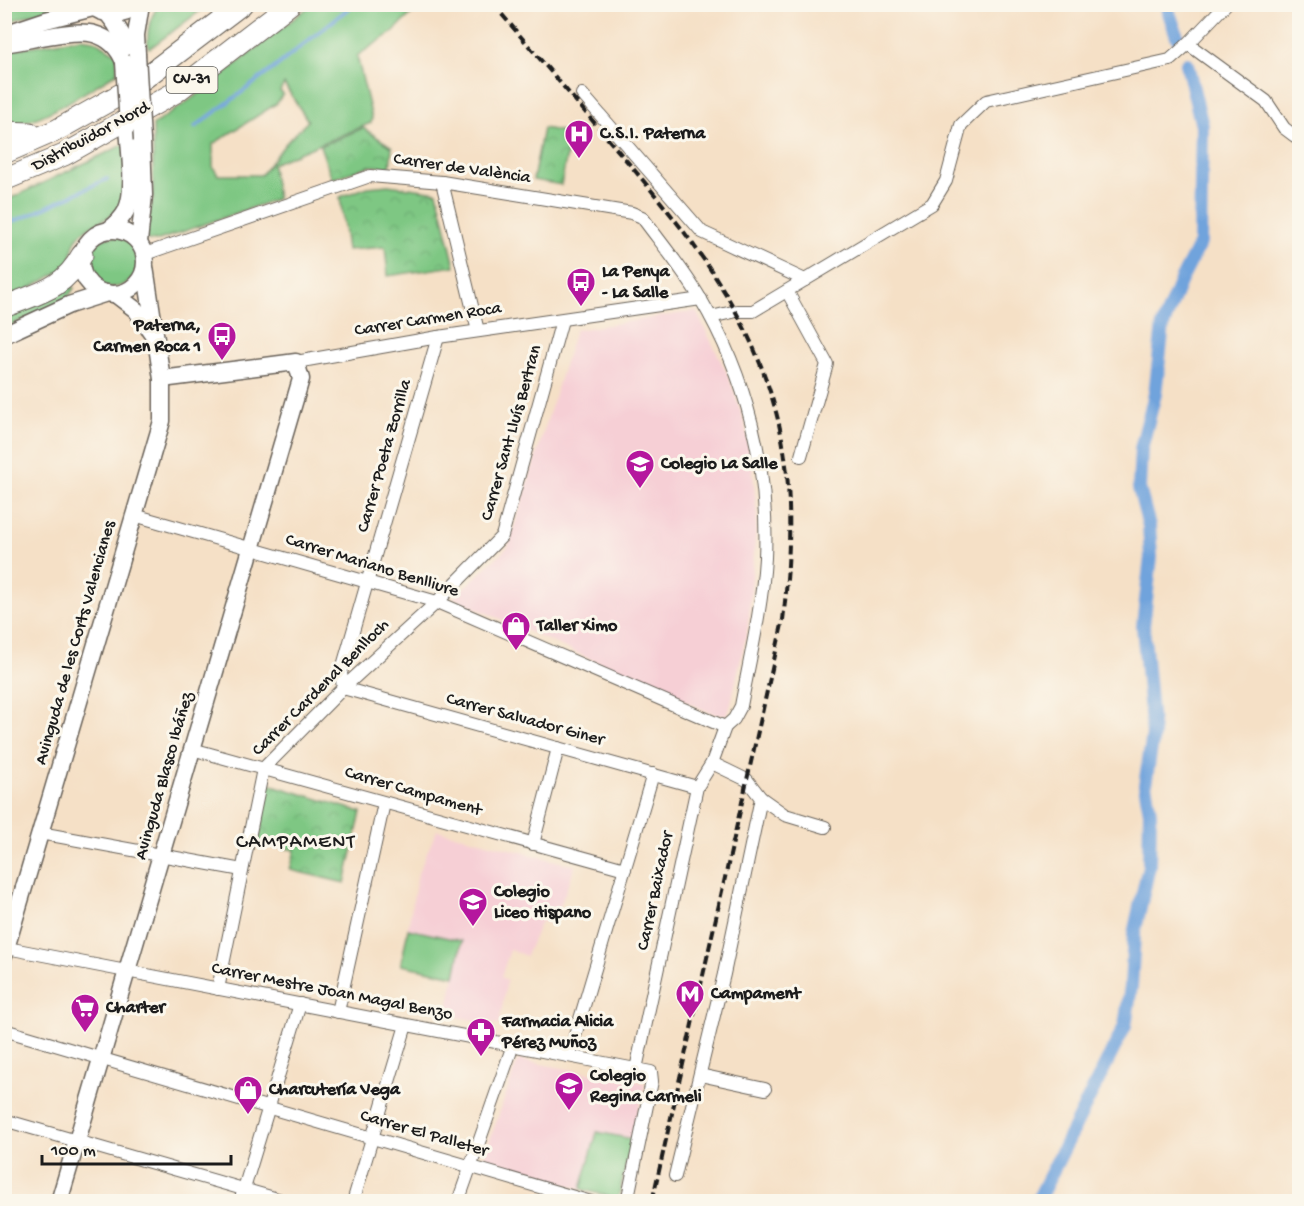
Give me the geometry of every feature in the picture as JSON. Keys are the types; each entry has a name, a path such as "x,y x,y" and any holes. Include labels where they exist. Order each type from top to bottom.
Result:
{"highway":[{"name":"Distribuïdor Nord","path":"4,153 57,130 130,89 242,4"},
{"name":"Distribuïdor Nord","path":"4,180 64,155 176,92 290,4"},
{"path":"4,142 30,133 54,120 124,77 162,64"},
{"path":"4,132 30,133"},
{"path":"4,194 68,164 105,133"},
{"path":"4,307 59,284 74,270 82,255"}],"street":[{"path":"46,20 61,4"},
{"path":"4,34 46,20 97,9 126,12 139,4"},
{"path":"110,229 120,221 127,210 131,196 136,143 128,126 130,59 136,34 139,4"},
{"path":"711,317 737,311 753,311 932,204 946,181 961,125 986,101 1170,60 1226,4"},
{"path":"4,336 69,305 126,292 141,278 144,195 136,143 130,59 127,45 117,25 97,9"},
{"path":"4,44 79,32 94,33 130,59"},
{"path":"1188,44 1266,101 1284,128 1299,140"},
{"path":"582,94 702,232 805,280"},
{"name":"Carrer de València","path":"143,254 370,176 442,182 632,213 642,217"},
{"path":"442,182 478,331"},
{"name":"Carrer Baixador","path":"636,1069 697,787 712,763 725,727 734,719 741,706 759,609 765,559 764,492 756,437 740,381 701,299 642,217"},
{"path":"111,294 90,285 82,270 82,255 92,237 110,229 121,230 131,235 143,254"},
{"name":"Avinguda de les Corts Valencianes","path":"6,952 162,421 162,379 143,254"},
{"path":"69,305 81,289 85,277"},
{"path":"787,291 827,364 801,456"},
{"name":"Avinguda de les Corts Valencianes","path":"111,294 136,310 157,339"},
{"name":"Carrer Carmen Roca","path":"162,379 296,362 438,337 701,299"},
{"name":"Carrer Sant Lluís Bertran","path":"436,602 502,536 562,320"},
{"name":"Carrer Poeta Zorrilla","path":"343,688 341,673 438,337"},
{"name":"Avinguda Blasco Ibáñez","path":"59,1202 302,379 296,362"},
{"name":"Carrer Mariano Benlliure","path":"134,515 436,602 725,727"},
{"name":"Carrer Cardenal Benlloch","path":"218,989 262,769 343,688 436,602"},
{"name":"Carrer Salvador Giner","path":"343,688 697,787"},
{"path":"533,844 558,748"},
{"name":"Carrer Campament","path":"192,749 625,869"},
{"path":"712,763 747,780 761,798 785,815 825,827"},
{"path":"569,1056 653,774"},
{"path":"675,1176 700,1075 761,798"},
{"path":"338,1012 384,802"},
{"path":"40,833 242,870"},
{"name":"Carrer Mestre Joan Magal Benzo","path":"6,952 127,971 651,1072 652,1081 627,1202"},
{"path":"240,1202 300,1004"},
{"path":"353,1202 406,1025"},
{"name":"Carrer El Palleter","path":"4,1029 591,1202"},
{"path":"458,1202 513,1045"},
{"path":"700,1075 765,1089"},
{"path":"4,1120 288,1202"}],"shaded area":[{"name":"Colegio La Salle","path":"696,311 728,375 744,421 752,463 757,516 748,627 730,708 726,715 716,715 453,598 508,547 575,330"},
{"name":"Colegio Liceo Hispano","path":"437,830 575,866 553,925 541,921 526,956 510,950 501,977 507,980 499,1025 447,1015 454,976 401,965 418,873"},
{"name":"Colegio Regina Carmeli","path":"518,1060 645,1083 618,1199 482,1162"}],"green space":[{"path":"4,5 52,5 45,10 5,23"},
{"path":"159,5 208,5 150,48 148,47 149,24"},
{"path":"311,5 420,5 394,31 357,56 372,118 371,123 272,164 277,199 156,241 148,240 144,235 153,199 153,125 200,93","holes":["284,84 308,121 286,143 261,175 218,175 213,167 213,144 276,104 283,94 280,91"]},
{"path":"80,38 94,40 117,54 117,73 32,120 5,125 5,51"},
{"path":"363,128 392,147 390,167 369,166 332,179 320,146"},
{"path":"543,128 571,133 561,185 533,180"},
{"path":"125,144 124,198 120,206 109,217 88,228 76,240 69,267 5,301 5,201"},
{"path":"388,185 437,192 455,266 388,276 385,247 347,250 340,197 368,187"},
{"path":"113,237 122,239 133,248 138,262 136,271 127,282 113,287 104,285 93,276 88,262 90,253 99,242"},
{"path":"71,285 74,288 66,300 5,328 5,316"},
{"path":"269,784 361,812 345,883 290,870 295,850 258,843"},
{"path":"408,929 462,941 455,976 401,965"},
{"path":"597,1132 632,1139 618,1199 581,1189"}],"waterway":[{"path":"195,127 273,69 354,4"},
{"path":"1166,4 1178,39"},
{"path":"1291,4 1300,15"},
{"path":"1037,1202 1125,1026 1131,986 1134,934 1149,866 1150,812 1145,785 1153,735 1143,626 1151,557 1149,526 1139,488 1141,449 1155,394 1163,325 1181,280 1200,243 1202,126 1187,64"},
{"path":"4,225 107,179"}],"railway":[{"path":"493,4 665,207 711,270 749,337 764,374 776,412 786,463 789,542 783,620 652,1202"}],"place":[{"name":"C.S.I. Paterna","path":"579,160"},
{"name":"La Penya - La Salle","path":"581,308"},
{"name":"Paterna, Carmen Roca 1","path":"222,362"},
{"name":"Colegio La Salle","path":"640,490"},
{"name":"Taller Ximo","path":"516,652"},
{"name":"Colegio Liceo Hispano","path":"473,928"},
{"name":"Campament","path":"690,1020"},
{"name":"Charter","path":"85,1034"},
{"name":"Farmacia Alicia Pérez Muñoz","path":"481,1058"},
{"name":"Colegio Regina Carmeli","path":"569,1112"},
{"name":"Charcutería Vega","path":"248,1116"}],"district":[{"name":"CAMPAMENT","path":"296,843"}]}
